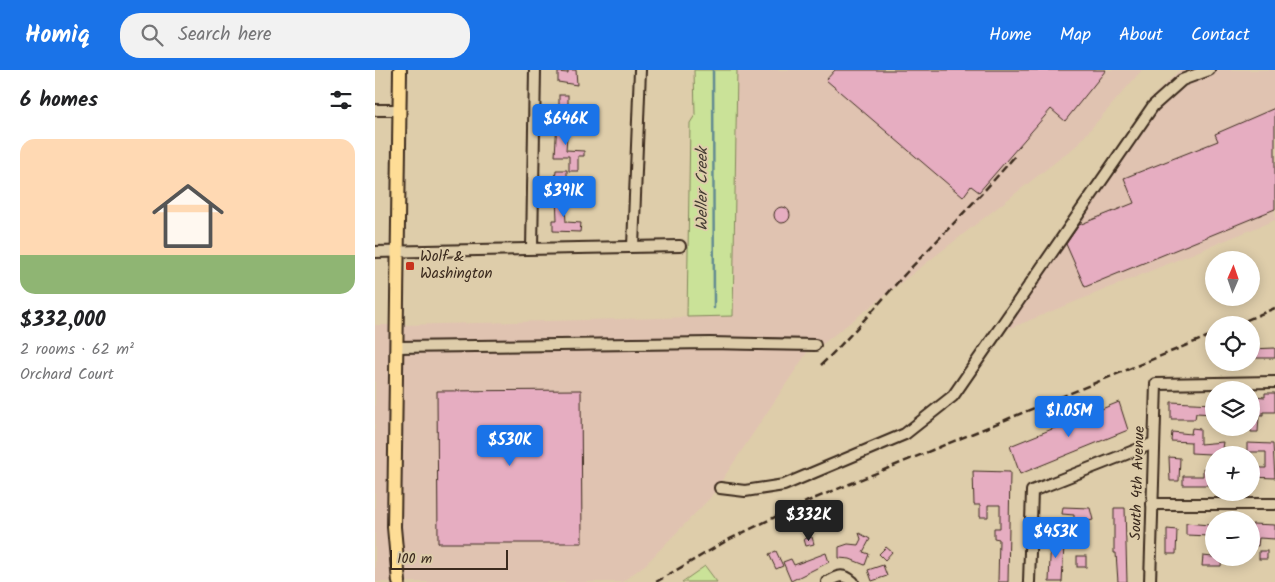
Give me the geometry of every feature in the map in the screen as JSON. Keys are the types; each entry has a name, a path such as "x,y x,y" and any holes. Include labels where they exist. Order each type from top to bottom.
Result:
{"main road":[{"path":"399,582 394,527 400,70"}],"street":[{"path":"532,248 535,70"},
{"path":"633,246 640,70"},
{"path":"720,488 745,491 784,485 905,434 941,407 953,396 1153,106 1181,80 1209,70"},
{"path":"375,110 399,110"},
{"path":"375,252 680,246"},
{"path":"397,347 710,343 815,346"},
{"name":"South 4th Avenue","path":"1150,582 1156,384 1275,382"},
{"path":"1029,582 1032,491 1154,443"},
{"path":"1152,504 1275,504"},
{"path":"827,582 839,576 847,577 853,582"}],"shaded area":[{"path":"737,70 1142,70 1076,146 820,346 810,348 710,498 646,564 622,582 404,582 399,525 402,325 733,316"},
{"path":"1180,70 1275,70 1275,220 1001,332 994,329 1150,99"},
{"path":"375,325 392,325 395,582 375,582"}],"green space":[{"path":"694,70 737,70 733,316 687,317 690,123 695,115"},
{"path":"705,566 717,582 682,582"}],"building":[{"path":"568,70 576,70 577,85 558,82 558,72 568,73"},
{"path":"835,70 1106,70 1065,121 1051,109 979,192 971,186 963,197 826,80"},
{"path":"559,95 568,95 568,107 559,107"},
{"path":"1275,108 1275,209 1085,287 1066,244 1079,225 1134,203 1124,178 1218,141 1215,134"},
{"path":"557,120 568,121 566,150 584,151 584,156 578,156 578,171 569,171 569,156 555,156"},
{"path":"556,170 567,170 567,178 573,180 573,182 555,181"},
{"path":"556,195 564,195 566,222 581,223 580,232 553,231 553,220 557,220"},
{"path":"779,207 785,207 790,212 788,221 779,223 774,218 774,212"},
{"path":"1275,348 1275,358 1260,358 1260,349"},
{"path":"581,390 582,543 438,543 437,391"},
{"path":"1265,393 1275,393 1275,412 1263,412 1263,415 1260,415 1260,397 1265,397"},
{"path":"1119,402 1128,430 1020,474 1010,446"},
{"path":"1171,402 1205,404 1205,414 1196,413 1195,419 1171,419"},
{"path":"1192,428 1200,429 1200,444 1223,442 1222,446 1205,446 1205,454 1191,453 1191,442 1171,441 1172,432 1191,434"},
{"path":"1247,443 1273,444 1275,478 1260,477 1260,468 1266,468 1266,452 1260,452 1260,446 1247,446"},
{"path":"1169,457 1180,458 1179,481 1170,481"},
{"path":"1203,468 1205,468 1205,485 1183,485 1183,476 1203,476"},
{"path":"973,471 1010,472 1008,582 998,582 999,539 994,538 994,528 1000,528 1000,505 988,505 988,517 980,517 980,505 974,505"},
{"path":"1063,507 1090,508 1093,520 1080,523 1080,519 1074,519 1074,515 1062,514"},
{"path":"1114,508 1125,508 1127,582 1118,582 1116,553 1114,553"},
{"path":"1186,523 1205,525 1205,536 1186,535"},
{"path":"1260,524 1275,525 1275,539 1260,538"},
{"path":"1167,529 1177,530 1176,554 1167,554"},
{"path":"859,533 870,539 863,552 869,554 865,565 850,559 839,558 839,547 848,544 858,545 861,539"},
{"path":"1051,534 1061,534 1061,544 1064,545 1062,582 1049,582"},
{"path":"812,537 814,544 806,546 804,539"},
{"path":"886,547 892,552 885,560 879,554"},
{"path":"776,551 783,566 776,569 769,554"},
{"path":"1260,551 1267,551 1267,559 1260,559"},
{"path":"826,553 829,562 791,581 783,562 791,559 794,565"},
{"path":"1077,556 1086,556 1086,567 1077,567"},
{"path":"1203,556 1205,556 1205,566 1202,566"},
{"path":"883,565 887,576 872,581 868,570"}],"waterway":[{"name":"Weller Creek","path":"713,70 714,308"}],"railway":[{"path":"821,365 1015,156"},
{"path":"1256,316 1275,308"},
{"path":"656,582 728,540 806,502 1205,338"}],"place":[{"name":"Wolf & Washington","path":"410,266"}]}
